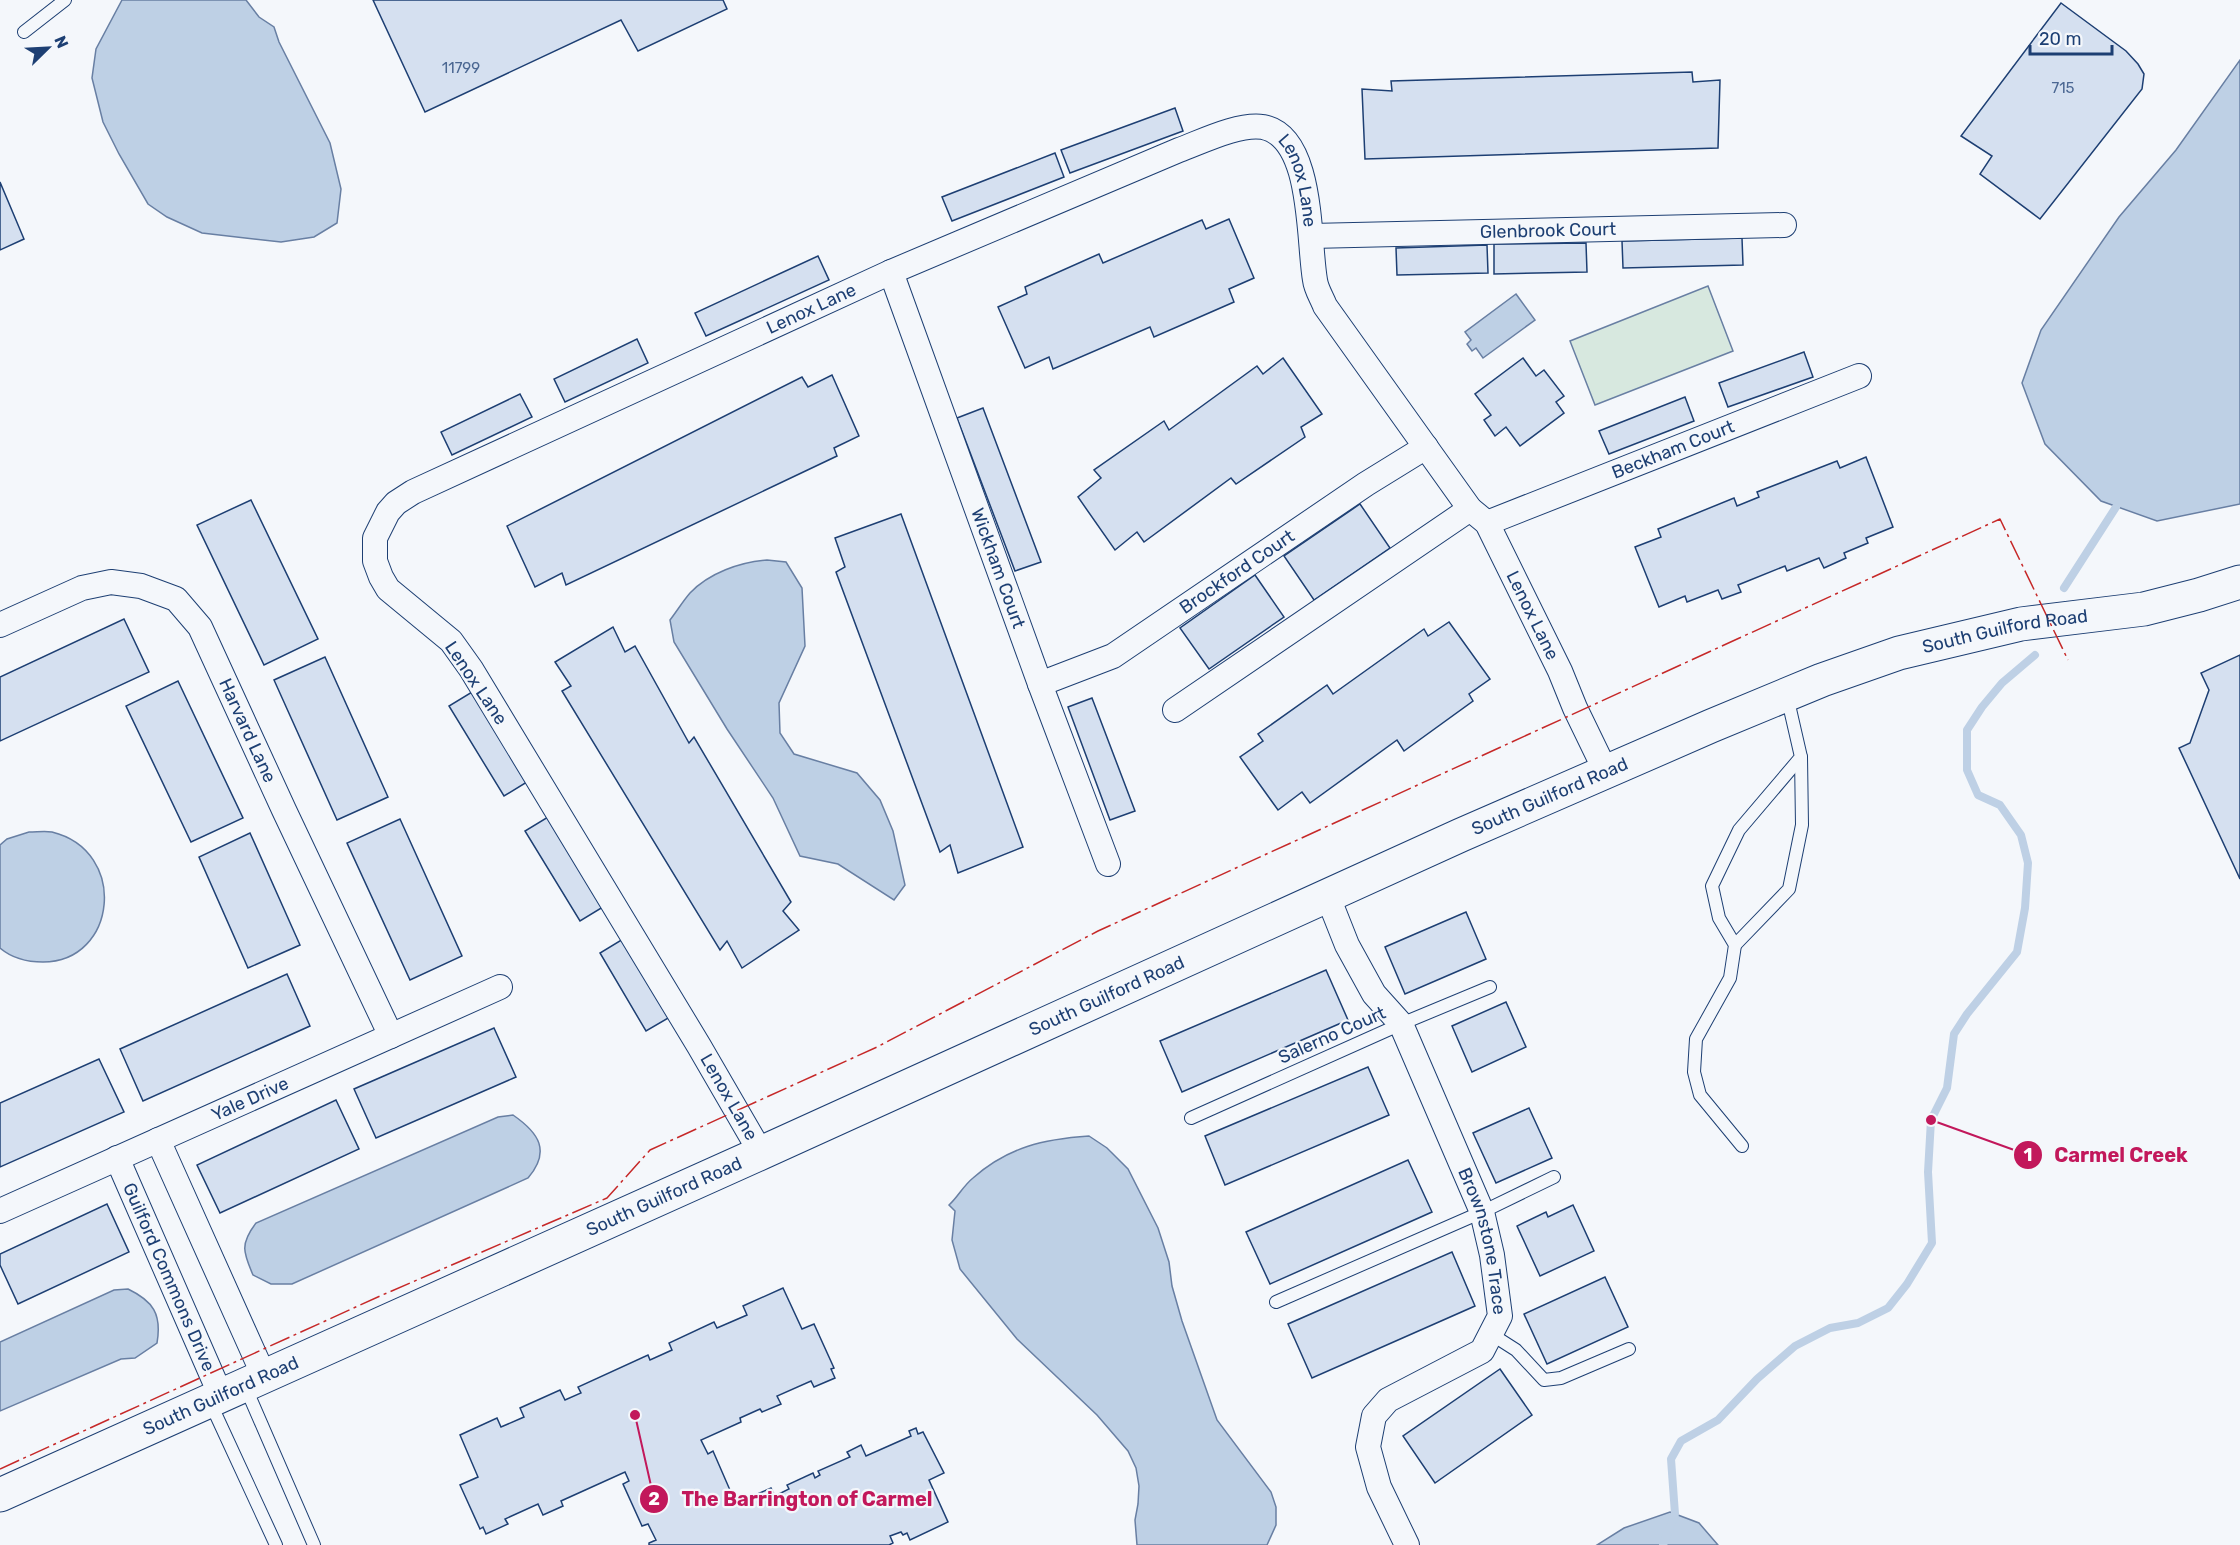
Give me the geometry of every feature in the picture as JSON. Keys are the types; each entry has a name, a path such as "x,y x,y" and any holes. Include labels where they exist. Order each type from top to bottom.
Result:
{"main road":[{"name":"South Guilford Road","path":"0,1495 1606,772 1787,694 1899,653 2021,624 2145,609 2240,582"}],"street":[{"name":"Lenox Lane","path":"761,1153 699,1046 471,669 451,640 388,589 375,561 375,538 388,512 412,492 891,272 1179,150 1246,127 1263,127 1275,132 1288,142 1300,169 1311,236 1315,282 1325,306 1478,516 1560,671 1606,772"},
{"name":"Glenbrook Court","path":"1311,236 1784,225"},
{"name":"Wickham Court","path":"891,272 1040,684 1108,864"},
{"name":"Beckham Court","path":"1478,516 1858,376"},
{"name":"Brockford Court","path":"1040,684 1113,656 1356,491 1426,447"},
{"path":"1175,710 1478,516"},
{"name":"Harvard Lane","path":"0,625 82,588 111,582 141,586 176,599 200,627 391,1036"},
{"name":"Brownstone Trace","path":"1328,897 1347,945 1374,994 1401,1024 1482,1212 1492,1255 1500,1316 1482,1351 1388,1400 1374,1416 1368,1447 1379,1487 1407,1545"},
{"name":"Yale Drive","path":"0,1211 500,987"},
{"path":"158,1140 235,1390"},
{"name":"Guilford Commons Drive","path":"117,1158 235,1390"}],"lane":[{"path":"24,32 65,0"},
{"path":"1742,1146 1700,1095 1694,1072 1696,1039 1730,978 1735,945 1789,889 1802,825 1801,757 1787,694"},
{"path":"1735,945 1719,918 1712,886 1739,830 1801,757"},
{"name":"Salerno Court","path":"1191,1118 1401,1024 1490,987"},
{"path":"1276,1302 1482,1212 1554,1177"},
{"path":"1491,1334 1516,1350 1544,1380 1561,1378 1629,1349"},
{"path":"235,1390 276,1545"},
{"path":"235,1390 314,1545"}],"shaded area":[{"path":"1708,286 1733,351 1595,405 1570,341"}],"water":[{"path":"122,0 246,0 259,17 274,27 279,42 330,143 341,189 337,223 314,237 281,242 202,233 167,217 148,204 103,122 92,78 96,49"},
{"path":"2240,60 2240,504 2157,521 2101,501 2045,444 2022,383 2041,330 2119,217 2176,150"},
{"path":"1516,294 1535,320 1483,358 1476,348 1472,351 1467,344 1471,340 1465,332"},
{"path":"767,560 786,562 802,588 805,646 779,703 780,733 794,754 857,773 880,800 893,831 905,885 894,900 838,864 800,856 773,798 727,729 674,642 670,620 687,596 698,586 726,570 746,563"},
{"path":"29,832 52,832 77,843 93,860 103,881 104,904 99,926 86,944 68,957 43,962 31,961 15,957 0,948 0,845 7,839"},
{"path":"513,1115 530,1129 539,1143 539,1159 528,1178 292,1284 271,1284 253,1275 245,1254 245,1243 256,1223 498,1117"},
{"path":"1089,1136 1107,1148 1128,1169 1158,1228 1169,1262 1172,1286 1182,1321 1217,1420 1271,1492 1276,1507 1276,1525 1267,1545 1137,1545 1135,1520 1139,1486 1136,1468 1128,1451 1097,1415 1017,1339 960,1269 952,1240 955,1211 949,1205 969,1181 986,1167 1027,1146 1057,1139"},
{"path":"128,1289 144,1298 154,1310 158,1324 157,1343 135,1358 121,1359 0,1411 0,1342 114,1290"},
{"path":"1670,1512 1699,1523 1718,1545 1597,1545 1624,1528"}],"building":[{"path":"373,0 723,0 727,9 638,51 621,20 425,112"},
{"path":"2061,3 2126,51 2144,74 2142,89 2040,219 1980,174 1992,156 1961,136"},
{"path":"1692,72 1693,82 1720,80 1718,148 1365,159 1362,89 1392,91 1391,81"},
{"path":"1175,108 1183,131 1070,173 1061,150"},
{"path":"1055,153 1064,177 952,221 942,197"},
{"path":"0,182 24,239 0,250"},
{"path":"1229,219 1254,278 1229,289 1234,302 1154,337 1150,327 1053,369 1049,357 1025,368 998,307 1027,294 1025,287 1099,254 1103,263 1202,220 1206,229"},
{"path":"1742,238 1743,265 1623,268 1622,241"},
{"path":"1586,243 1587,272 1494,274 1494,244"},
{"path":"1487,245 1488,273 1397,275 1396,248"},
{"path":"818,256 829,280 706,336 695,313"},
{"path":"637,339 648,363 565,402 554,379"},
{"path":"1804,352 1813,377 1728,407 1719,383"},
{"path":"1283,358 1322,414 1301,427 1305,437 1236,484 1231,478 1144,542 1137,532 1115,550 1078,497 1101,478 1094,470 1164,421 1169,430 1257,366 1263,374"},
{"path":"1523,358 1536,376 1544,370 1564,396 1556,402 1564,413 1520,446 1506,427 1495,436 1484,420 1491,415 1475,394"},
{"path":"832,375 859,436 834,448 837,456 566,585 562,573 535,587 507,526 802,377 808,387"},
{"path":"520,394 532,417 452,455 441,432"},
{"path":"1685,397 1694,421 1609,454 1599,431"},
{"path":"983,408 1041,562 1015,571 957,418"},
{"path":"1866,457 1893,527 1866,538 1868,543 1844,553 1846,558 1824,568 1819,558 1787,571 1785,566 1738,585 1741,592 1722,599 1718,590 1687,602 1685,596 1659,607 1635,547 1661,537 1658,529 1734,498 1737,506 1759,497 1757,492 1837,461 1840,468"},
{"path":"251,500 318,639 264,665 197,525"},
{"path":"1360,504 1390,548 1314,600 1284,556"},
{"path":"901,514 1023,847 958,873 950,845 940,852 836,572 845,567 835,538"},
{"path":"1255,575 1284,617 1209,669 1180,628"},
{"path":"124,619 149,672 0,741 0,677"},
{"path":"1449,622 1490,679 1469,694 1473,701 1404,751 1397,740 1310,803 1302,792 1278,810 1240,757 1263,741 1258,734 1327,685 1333,694 1424,629 1428,636"},
{"path":"613,627 625,652 635,646 689,743 694,737 791,902 783,911 799,930 742,968 727,941 720,950 562,691 571,686 555,662"},
{"path":"2240,655 2240,879 2179,748 2190,743 2209,690 2201,673"},
{"path":"325,657 388,797 337,820 274,680"},
{"path":"178,681 243,818 191,842 126,706"},
{"path":"472,692 527,782 504,796 449,706"},
{"path":"1092,698 1135,811 1110,820 1068,707"},
{"path":"548,817 603,907 580,921 525,831"},
{"path":"400,819 462,956 410,980 347,843"},
{"path":"250,833 300,945 248,968 199,857"},
{"path":"1466,912 1486,959 1405,994 1385,947"},
{"path":"623,939 670,1017 646,1031 600,953"},
{"path":"1326,970 1348,1020 1182,1092 1160,1041"},
{"path":"287,974 310,1026 143,1101 120,1049"},
{"path":"1506,1002 1526,1047 1472,1072 1452,1026"},
{"path":"494,1028 516,1077 376,1138 354,1089"},
{"path":"99,1059 124,1112 0,1167 0,1103"},
{"path":"1368,1067 1389,1115 1225,1185 1205,1136"},
{"path":"336,1100 359,1149 220,1213 197,1165"},
{"path":"1529,1108 1552,1158 1496,1183 1473,1133"},
{"path":"1408,1160 1432,1212 1270,1284 1246,1232"},
{"path":"107,1204 129,1252 18,1304 0,1265 0,1254"},
{"path":"1573,1205 1594,1251 1540,1276 1517,1226 1546,1212 1548,1217"},
{"path":"1452,1252 1475,1306 1312,1378 1288,1324"},
{"path":"1605,1277 1628,1327 1547,1364 1524,1314"},
{"path":"783,1288 802,1329 814,1324 834,1368 831,1369 835,1378 814,1387 811,1381 777,1396 781,1404 762,1412 760,1409 740,1418 741,1422 701,1440 708,1454 713,1451 733,1497 728,1499 731,1506 771,1488 775,1496 789,1489 787,1485 813,1473 815,1478 820,1475 818,1471 850,1457 847,1452 861,1445 866,1456 911,1436 909,1431 916,1428 918,1434 923,1432 944,1473 929,1480 948,1522 910,1540 907,1533 903,1535 901,1532 890,1536 893,1543 889,1545 649,1545 656,1540 648,1524 642,1526 623,1484 629,1481 625,1472 561,1501 563,1506 543,1515 538,1504 505,1519 508,1524 486,1534 483,1527 480,1529 460,1485 478,1477 460,1435 497,1418 501,1427 524,1417 520,1408 560,1390 565,1400 581,1393 578,1387 648,1355 650,1360 672,1350 669,1343 714,1322 717,1328 747,1315 743,1306"},
{"path":"1500,1369 1532,1415 1435,1483 1403,1436"}],"waterway":[{"path":"2064,588 2116,507"},
{"path":"1663,1545 1675,1514 1671,1459 1681,1441 1718,1420 1757,1379 1795,1346 1830,1328 1858,1323 1888,1308 1907,1284 1932,1243 1928,1172 1931,1120 1947,1088 1954,1034 1967,1014 2017,952 2025,908 2028,863 2021,835 2000,805 1978,795 1967,770 1967,730 2002,683 2035,655"}],"power":[{"path":"0,1469 380,1296 607,1198 650,1150 877,1047 1098,931 2000,519 2068,660"}],"place":[{"name":"Carmel Creek","path":"1931,1120"},
{"name":"The Barrington of Carmel","path":"635,1415"}]}
